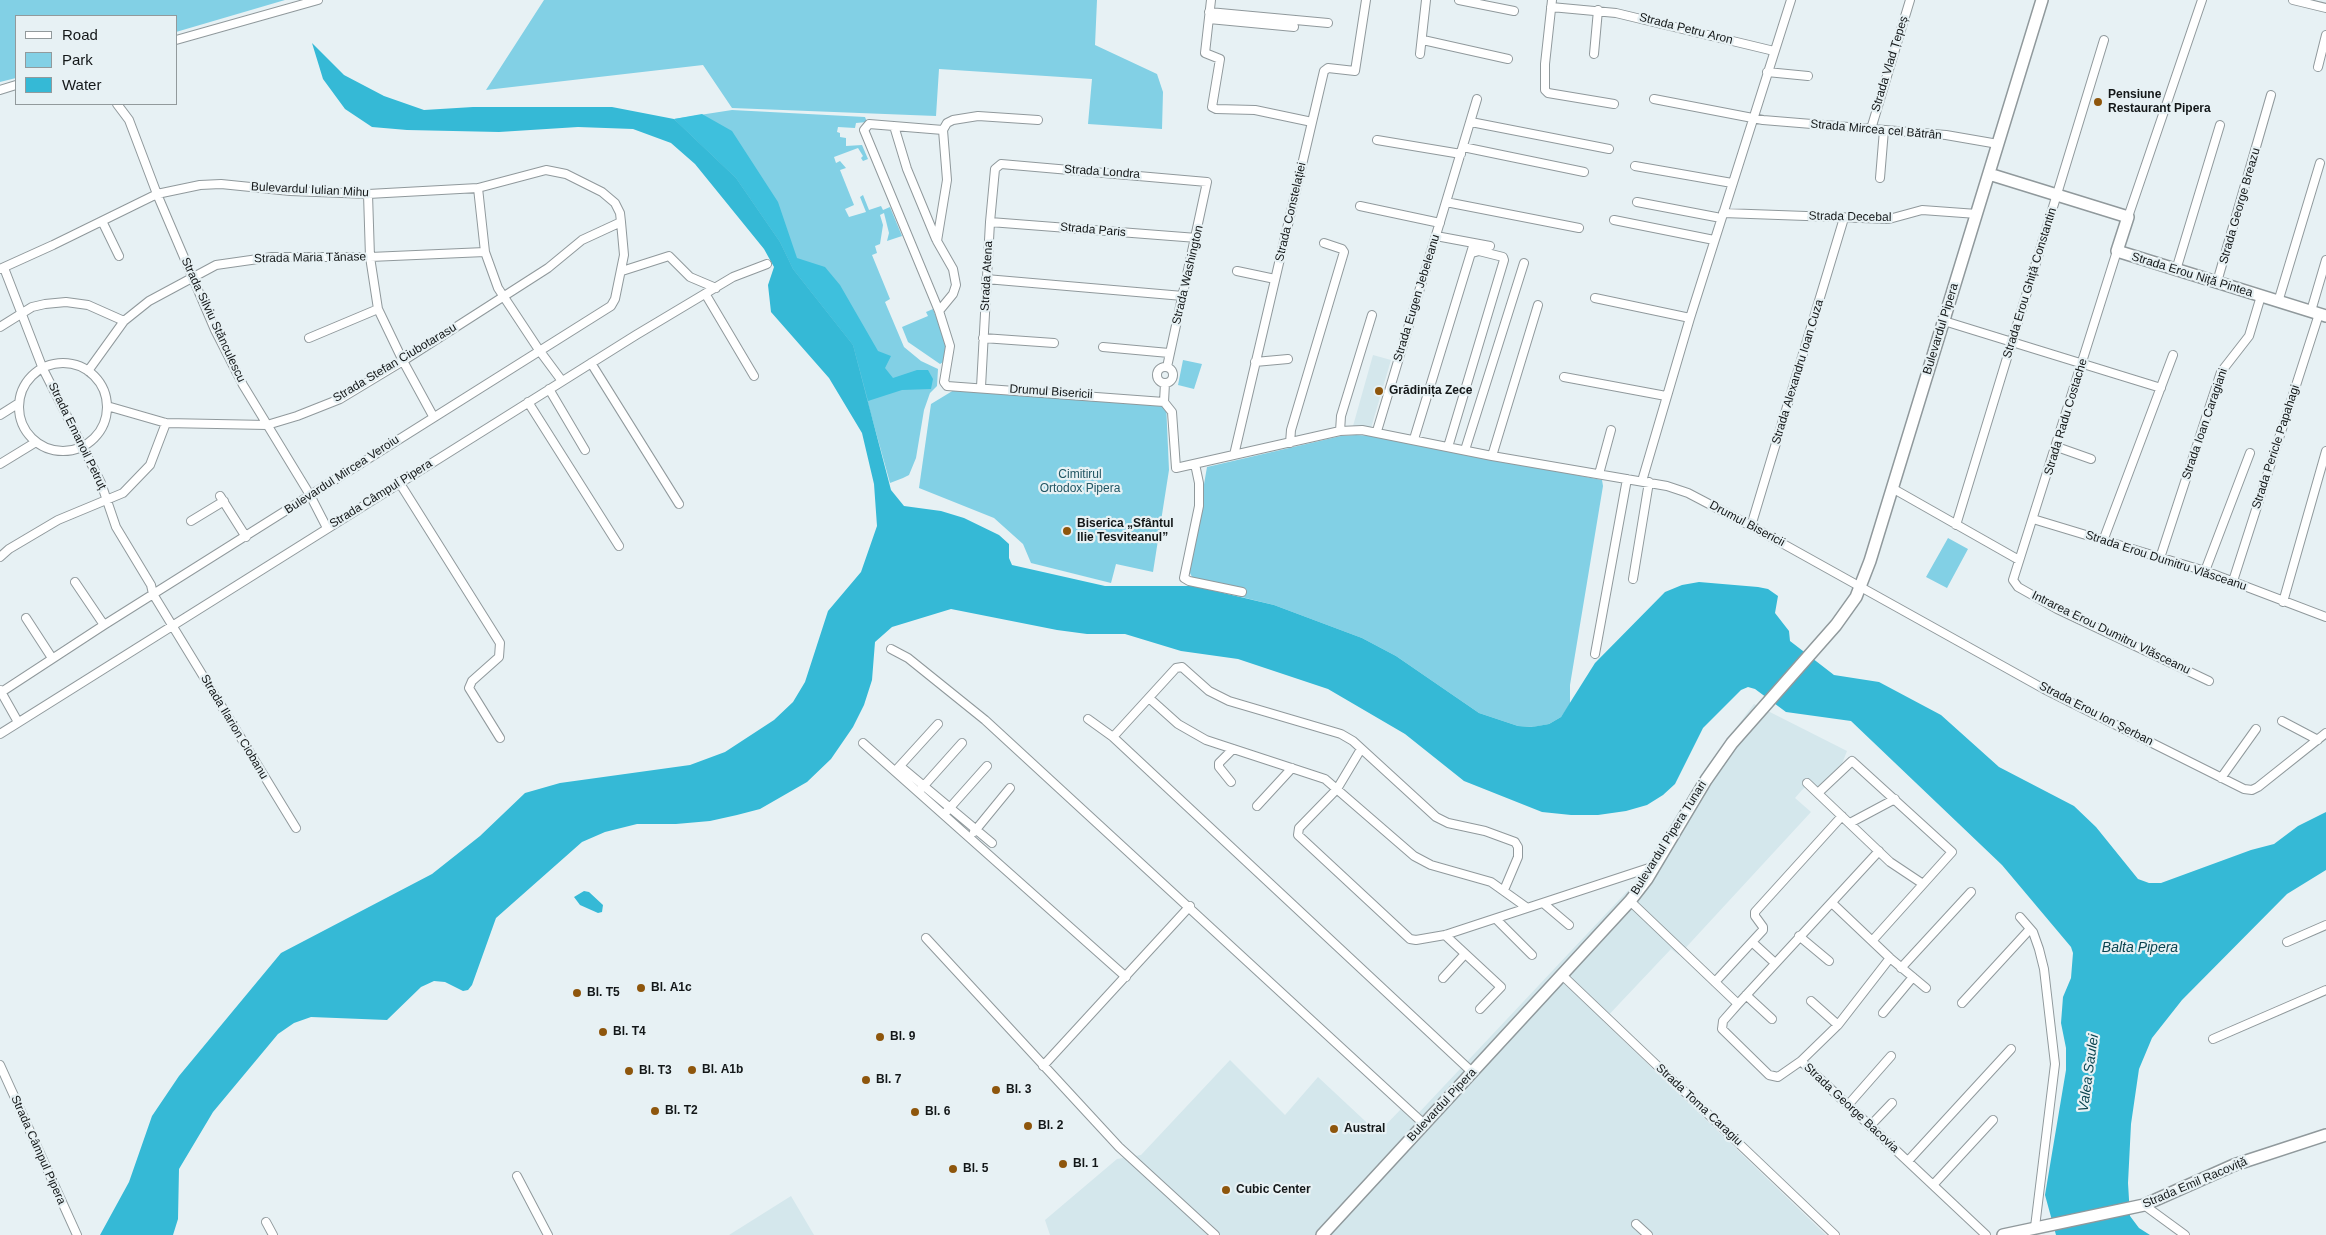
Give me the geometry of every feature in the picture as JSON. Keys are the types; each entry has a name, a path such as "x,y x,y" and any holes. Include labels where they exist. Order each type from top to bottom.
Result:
{"main road":[{"name":"Bulevardul Pipera","path":"1732,742 1848,610 1861,586 2042,0"},
{"path":"1989,174 2128,217"},
{"name":"Strada Erou Niță Pintea","path":"2128,217 2117,251 2318,314"},
{"name":"Bulevardul Pipera Tunari","path":"1562,975 1630,901 1643,884 1706,780 1732,742"},
{"name":"Bulevardul Pipera","path":"1322,1235 1562,975"},
{"name":"Strada Emil Racoviță","path":"2003,1235 2030,1230 2047,1224 2144,1205 2243,1162 2326,1135"}],"street":[{"path":"178,39 318,0"},
{"path":"1210,0 1205,53 1220,59 1212,102 1214,109 1255,110 1312,122"},
{"name":"Strada Constelației","path":"1234,455 1325,68 1352,72 1357,67 1366,0"},
{"path":"1420,54 1426,0"},
{"path":"1458,0 1514,11"},
{"path":"1633,579 1645,481 1666,396 1791,0"},
{"name":"Strada Vlad Țepeș","path":"1871,129 1910,0"},
{"path":"2128,217 2202,0"},
{"path":"2293,0 2326,8"},
{"path":"1551,4 1544,90 1548,93 1614,104"},
{"name":"Strada Petru Aron","path":"1551,4 1639,18 1774,51"},
{"path":"1594,54 1598,10"},
{"path":"1209,16 1328,23"},
{"path":"1209,16 1294,27"},
{"path":"2318,66 2326,34"},
{"path":"1422,40 1508,59"},
{"name":"Strada Erou Ghiță Constantin","path":"1956,525 2104,40"},
{"path":"1767,72 1808,76"},
{"path":"0,90 15,86"},
{"name":"Strada George Breazu","path":"2217,282 2271,95"},
{"name":"Strada Eugen Jebeleanu","path":"1377,432 1477,99"},
{"name":"Strada Mircea cel Bătrân","path":"1654,99 1753,118 1980,139 1998,144"},
{"name":"Strada Silviu Stănculescu","path":"118,105 129,120 157,194 215,330 267,425 310,495 327,528"},
{"path":"937,241 947,180 943,130 947,123 953,120 978,116 1038,120"},
{"path":"1470,122 1609,149"},
{"name":"Drumul Bisericii","path":"943,130 869,124 864,130 939,311 950,346 945,384 1164,402 1172,412 1172,469 1340,431 1377,432 1492,456 1645,481 1688,493 1861,586"},
{"path":"2176,270 2220,125"},
{"path":"894,126 907,169 937,241 953,269 956,285 954,294 939,311"},
{"path":"1880,178 1884,130"},
{"path":"1377,140 1462,150 1584,172"},
{"path":"2278,302 2320,163"},
{"name":"Strada Londra","path":"996,165 1203,180 1207,182"},
{"name":"Strada Atena","path":"981,387 986,279 996,165"},
{"path":"1635,166 1732,183"},
{"name":"Bulevardul Iulian Mihu","path":"2,268 102,222 157,194 180,188 221,184 290,191 368,194 478,188 546,170 559,173 602,192 615,203 620,218"},
{"name":"Strada Washington","path":"1168,367 1169,353 1197,238 1207,182"},
{"path":"478,188 485,252 504,296 539,350 562,381"},
{"path":"368,194 370,257 378,309 403,361 433,416"},
{"path":"1446,202 1579,228"},
{"name":"Strada Decebal","path":"1637,202 1722,216 1896,218 1922,210 1977,214"},
{"name":"Strada Eugen Jebeleanu","path":"1360,206 1440,222"},
{"name":"Bulevardul Mircea Veroiu","path":"0,692 104,624 246,537 433,416 611,306 616,299 622,271 624,242 620,218"},
{"name":"Strada Stefan Ciubotarasu","path":"107,406 166,423 267,425 340,399 548,268 582,240 620,218"},
{"name":"Strada Alexandru Ioan Cuza","path":"1751,526 1844,218"},
{"path":"1614,220 1714,240"},
{"path":"102,222 119,256"},
{"name":"Strada Paris","path":"990,222 1197,238"},
{"path":"1436,236 1490,246"},
{"path":"1290,442 1291,430 1344,252 1342,249 1324,242"},
{"path":"1414,440 1474,243"},
{"path":"1448,447 1504,260 1503,257 1479,251 1472,253"},
{"name":"Strada Radu Costache","path":"2014,583 2018,560 2057,447 2117,251"},
{"name":"Strada Maria Tănase","path":"88,371 124,321 149,301 192,276 216,265 272,256 370,257 485,252"},
{"path":"622,271 669,256 690,277 716,288"},
{"name":"Strada Pericle Papahagi","path":"2233,581 2318,314 2326,260"},
{"path":"1465,450 1524,263"},
{"name":"Strada Câmpul Pipera","path":"0,734 591,363 734,277 767,264"},
{"name":"Strada Emanoil Petruț","path":"2,268 43,368 108,500 116,527 151,585 153,594 174,626"},
{"path":"1238,271 1275,279"},
{"path":"986,279 1183,296"},
{"path":"706,295 754,376"},
{"name":"Strada Ioan Caragiani","path":"2160,558 2221,372 2249,336 2261,296"},
{"path":"1595,298 1690,318"},
{"path":"0,328 20,313 45,304 66,302 88,305 124,321"},
{"path":"1492,456 1538,305"},
{"path":"309,338 378,309"},
{"path":"1340,431 1341,416 1372,315"},
{"path":"1944,321 2161,388"},
{"path":"984,338 1054,343"},
{"path":"1103,347 1169,353"},
{"path":"2103,541 2173,355"},
{"path":"1255,362 1288,359"},
{"path":"591,363 679,504"},
{"path":"66,364 88,371 102,386 107,406 106,418 101,430 83,446 72,450 59,451 36,442 26,431 21,418 21,395 29,380 43,368 66,364"},
{"path":"1168,367 1173,376 1170,382 1165,383 1158,379 1157,374 1161,368 1168,367"},
{"path":"1564,377 1666,396"},
{"path":"1164,402 1165,383"},
{"path":"549,389 585,450"},
{"path":"528,402 619,546"},
{"path":"0,415 20,404"},
{"path":"0,557 9,549 58,520 123,493 150,465 166,423"},
{"path":"1599,474 1612,430"},
{"path":"0,464 36,442"},
{"path":"2057,447 2091,459"},
{"path":"2283,602 2326,451"},
{"path":"2205,571 2250,453"},
{"path":"1195,464 1200,488 1199,506 1184,578 1189,581 1242,592"},
{"path":"1595,654 1627,479"},
{"path":"399,482 500,643 501,653 499,657 472,681 469,688 500,738"},
{"path":"1892,488 2018,560"},
{"path":"191,521 222,499 246,537"},
{"name":"Strada Erou Dumitru Vlăsceanu","path":"2033,519 2205,571 2326,617"},
{"path":"75,582 104,624"},
{"name":"Intrarea Erou Dumitru Vlăsceanu","path":"2014,583 2057,609 2209,681"},
{"name":"Strada Erou Ion Șerban","path":"1861,586 2044,689 2244,790 2252,790 2326,734"},
{"path":"26,618 52,658"},
{"name":"Strada Ilarion Ciobanu","path":"174,626 296,828"},
{"path":"890,650 908,658 985,720 1190,906 1424,1124"},
{"path":"1113,737 1176,668 1182,667 1209,691 1219,696 1341,734 1361,749 1436,817 1448,823 1485,831 1515,842 1518,847 1518,857 1504,890"},
{"path":"0,692 18,722"},
{"path":"1149,698 1178,724 1193,734 1325,779 1391,839 1414,856 1430,865 1491,882 1526,907"},
{"path":"1088,719 1113,737 1472,1072"},
{"path":"2282,722 2318,740"},
{"path":"898,769 938,724"},
{"path":"2221,778 2256,729"},
{"path":"863,743 921,789 944,814 1126,976"},
{"path":"921,789 962,743"},
{"path":"1231,782 1218,767 1219,763 1233,749"},
{"path":"1361,749 1337,789 1299,828 1298,835 1410,939 1416,940 1445,935 1655,866"},
{"path":"1818,793 1852,761 1952,852 1872,941"},
{"path":"944,814 986,766"},
{"path":"1257,806 1292,768"},
{"path":"1807,783 1890,862 1923,884"},
{"path":"970,837 1010,788"},
{"path":"921,789 950,807 992,843"},
{"path":"1850,823 1895,799"},
{"path":"1714,982 1752,942 1763,927 1755,916 1755,912 1842,816"},
{"path":"1630,901 1738,1004 1878,851"},
{"path":"1632,874 1643,884"},
{"path":"1901,968 1970,892"},
{"path":"1543,903 1568,925"},
{"path":"1832,903 1901,968 1926,988"},
{"path":"1043,1066 1190,906"},
{"path":"2020,918 2030,929 2039,949 2044,969 2055,1064 2030,1230"},
{"path":"1496,919 1532,955"},
{"path":"2287,942 2326,925"},
{"path":"1962,1003 2030,929"},
{"path":"1445,935 1501,987 1480,1009"},
{"path":"1799,936 1829,961"},
{"path":"926,938 1120,1147 1215,1235"},
{"path":"1752,942 1775,963"},
{"path":"1443,978 1465,954"},
{"path":"1801,1061 1838,1026 1890,958"},
{"name":"Strada Toma Caragiu","path":"1562,975 1835,1235"},
{"path":"1883,1013 1913,977"},
{"path":"2212,1038 2326,990"},
{"path":"1746,995 1772,1019"},
{"path":"1811,1001 1838,1026"},
{"name":"Strada George Bacovia","path":"1738,1004 1723,1021 1722,1029 1769,1075 1778,1077 1801,1061 1986,1235"},
{"path":"1908,1161 2011,1049"},
{"path":"1848,1105 1891,1056"},
{"name":"Strada Câmpul Pipera","path":"0,1065 77,1235"},
{"path":"1870,1126 1892,1103"},
{"path":"1933,1185 1993,1120"},
{"path":"517,1176 548,1235"},
{"path":"2144,1205 2185,1235"},
{"path":"266,1222 273,1235"},
{"path":"1636,1224 1648,1235"}],"shaded area":[{"path":"702,114 732,131 778,202 797,258 825,267 840,285 878,351 891,356 885,368 893,378 917,370 928,370 933,379 931,389 902,390 868,401 853,345 793,269 780,242 736,178 674,119"},
{"path":"1373,355 1391,360 1371,428 1353,426"},
{"path":"1754,704 1847,751 1834,784 1817,790 1810,783 1802,790 1795,798 1811,812 1679,955 1671,949 1603,1021 1826,1235 1050,1235 1045,1220 1117,1159 1141,1155 1230,1060 1285,1115 1318,1077 1378,1133 1401,1109 1412,1120 1634,884 1705,769"},
{"path":"791,1196 814,1235 729,1235"}],"green space":[{"path":"0,0 285,0 178,31 178,15 15,15 15,78 0,82"},
{"path":"544,0 1097,0 1095,45 1157,74 1163,92 1162,129 1088,124 1092,79 939,69 936,116 732,108 703,65 486,90"},
{"path":"732,110 865,117 867,122 856,123 855,128 838,127 837,132 840,133 840,137 846,138 846,146 862,145 868,159 863,161 861,158 863,156 858,148 834,157 836,163 840,161 846,168 840,170 854,205 845,209 849,217 866,212 860,197 863,195 869,210 881,206 883,210 890,207 902,236 887,241 889,233 884,213 880,215 883,225 880,244 875,246 877,253 872,255 890,299 885,302 904,347 921,361 938,369 937,386 930,393 924,410 916,458 909,475 903,478 890,483 857,364 674,119"},
{"path":"933,309 946,342 945,361 940,364 908,342 902,327 928,316 926,312"},
{"path":"1183,360 1202,364 1194,389 1178,385"},
{"name":"Cimitirul Ortodox Pipera","path":"959,387 1166,403 1169,470 1153,572 1116,564 1111,583 1031,563 1023,544 994,518 919,488 931,404"},
{"path":"1341,436 1374,436 1602,480 1603,486 1570,685 1570,704 1561,717 1549,724 1533,727 1518,726 1479,713 1396,656 1362,638 1274,605 1205,588 1204,580 1193,579 1189,571 1207,467"},
{"path":"1948,538 1968,549 1947,588 1926,577"}],"water":[{"name":"Balta Pipera","path":"312,43 344,75 384,96 424,110 473,107 612,107 674,119 736,178 780,242 793,269 853,345 891,490 904,506 941,511 964,518 999,535 1009,544 1009,558 1012,565 1105,586 1194,586 1274,605 1362,638 1396,656 1479,713 1518,726 1532,727 1549,724 1561,717 1595,663 1665,592 1682,585 1699,582 1758,587 1768,589 1778,596 1775,613 1789,631 1790,641 1834,675 1879,682 1941,715 1999,767 2074,806 2096,827 2138,879 2149,883 2161,883 2251,850 2274,844 2298,826 2326,812 2326,870 2287,894 2182,1000 2152,1038 2139,1069 2131,1124 2128,1183 2130,1216 2139,1228 2150,1235 2056,1235 2045,1195 2066,1070 2066,1048 2061,1023 2063,997 2071,978 2073,953 2071,947 2002,865 1851,721 1786,712 1755,689 1748,687 1741,690 1703,728 1675,784 1663,795 1647,805 1626,811 1598,815 1542,812 1464,781 1405,734 1328,689 1238,659 1181,651 1125,634 1087,634 1057,630 951,609 892,627 875,642 872,680 864,705 853,727 831,759 807,782 760,809 710,821 676,824 637,824 605,832 582,842 496,918 472,985 468,990 463,991 445,982 434,981 421,987 387,1020 311,1017 294,1023 278,1034 213,1112 179,1169 178,1219 173,1235 100,1235 129,1182 152,1116 179,1076 281,953 432,874 480,836 525,793 560,783 690,765 725,752 774,720 793,702 805,682 828,611 861,572 877,526 874,484 862,433 829,378 771,312 768,285 774,267 764,249 695,164 671,143 633,129 578,127 499,132 407,130 372,127 345,109 323,79"},
{"path":"584,891 589,892 603,905 602,912 598,913 580,905 574,897"}],"place":[{"name":"Pensiune Restaurant Pipera","path":"2098,102"},
{"name":"Grădinița Zece","path":"1379,391"},
{"name":"Biserica „Sfântul Ilie Tesviteanul”","path":"1067,531"},
{"name":"Bl. A1c","path":"641,988"},
{"name":"Bl. T5","path":"577,993"},
{"name":"Bl. T4","path":"603,1032"},
{"name":"Bl. 9","path":"880,1037"},
{"name":"Bl. A1b","path":"692,1070"},
{"name":"Bl. T3","path":"629,1071"},
{"name":"Bl. 7","path":"866,1080"},
{"name":"Bl. 3","path":"996,1090"},
{"name":"Bl. T2","path":"655,1111"},
{"name":"Bl. 6","path":"915,1112"},
{"name":"Bl. 2","path":"1028,1126"},
{"name":"Austral","path":"1334,1129"},
{"name":"Bl. 1","path":"1063,1164"},
{"name":"Bl. 5","path":"953,1169"},
{"name":"Cubic Center","path":"1226,1190"}],"water label":[{"name":"Valea Saulei","path":"2089,1073"}]}
